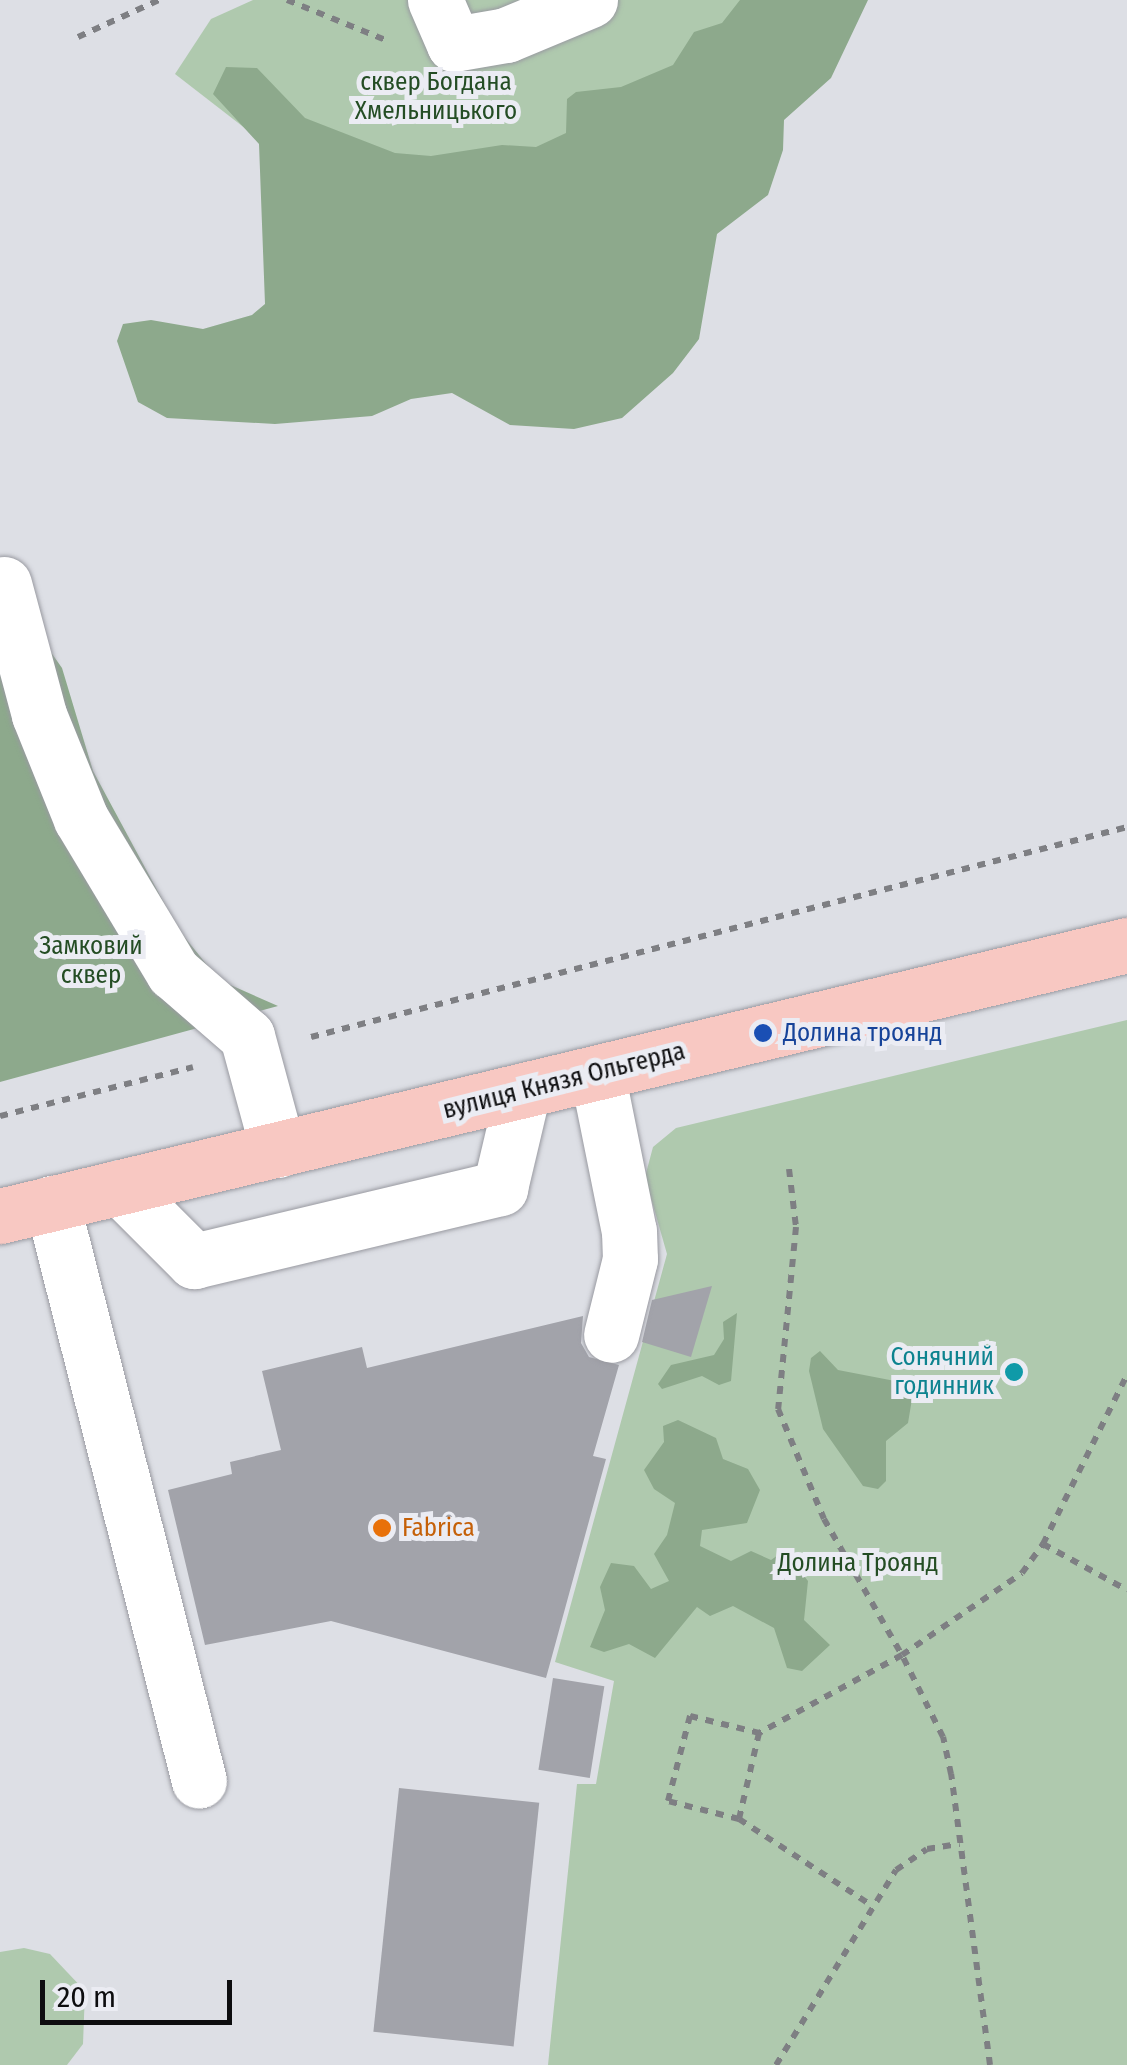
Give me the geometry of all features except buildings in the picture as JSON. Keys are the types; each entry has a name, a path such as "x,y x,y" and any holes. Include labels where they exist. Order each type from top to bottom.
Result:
{"main road":[{"name":"вулиця Князя Ольгерда","path":"15,1215 1127,944"}],"street":[{"path":"445,22 520,31 590,0"},
{"path":"4,584 39,715 95,846 174,972 237,1024 253,1052 278,1150"},
{"path":"598,1074 629,1231 630,1259 611,1335"},
{"path":"120,1187 194,1262 500,1188 524,1091"},
{"path":"15,1215 199,1781"}],"path":[{"path":"78,37 159,0"},
{"path":"287,0 378,39 445,22"},
{"path":"0,1116 1127,827"},
{"path":"788,1170 796,1227 778,1409 824,1520 902,1655 943,1737 990,2065"},
{"path":"871,1904 738,1819 668,1802 690,1716 759,1732 902,1655 994,1598 1043,1544 1127,1375"},
{"path":"1043,1544 1127,1590"},
{"path":"738,1819 759,1732"},
{"path":"776,2065 871,1904 910,1857 960,1844"}],"green space":[{"name":"сквер Богдана Хмельницького","path":"253,0 813,0 602,161 282,157 175,74 211,19"},
{"path":"740,0 868,0 831,78 784,120 783,150 768,195 717,234 699,339 673,373 622,418 574,429 510,425 452,393 411,399 372,416 275,424 167,418 138,402 117,341 123,324 151,320 203,329 252,315 265,304 259,144 213,94 226,67 257,68 305,118 395,153 431,156 502,145 536,147 566,133 567,99 576,92 621,87 673,65 694,32 722,23"},
{"name":"Замковий сквер","path":"0,580 62,668 93,771 178,929 219,980 278,1006 0,1082"},
{"name":"Долина Троянд","path":"1127,1020 1127,2065 548,2065 577,1784 596,1784 614,1681 555,1662 667,1254 645,1177 653,1147 676,1128"},
{"path":"737,1313 731,1381 719,1385 702,1376 662,1389 658,1384 671,1365 714,1355 724,1339 723,1322"},
{"path":"820,1351 838,1370 895,1381 912,1399 908,1423 886,1441 886,1481 878,1489 863,1486 823,1429 809,1371 811,1358"},
{"path":"678,1420 716,1438 723,1459 748,1469 760,1490 747,1523 702,1530 700,1546 731,1561 751,1551 771,1560 784,1551 808,1581 804,1620 830,1645 802,1671 787,1668 774,1628 733,1606 710,1616 697,1607 655,1658 629,1644 604,1652 590,1647 605,1610 600,1587 611,1563 634,1566 651,1589 669,1581 654,1554 667,1535 675,1503 654,1489 644,1470 664,1442 663,1426"},
{"path":"24,1948 50,1954 85,1991 83,2044 67,2065 0,2065 0,1952"}],"place":[{"name":"Долина троянд","path":"763,1033"},
{"name":"Сонячний годинник","path":"1014,1372"},
{"name":"Fabrica","path":"382,1528"}]}
